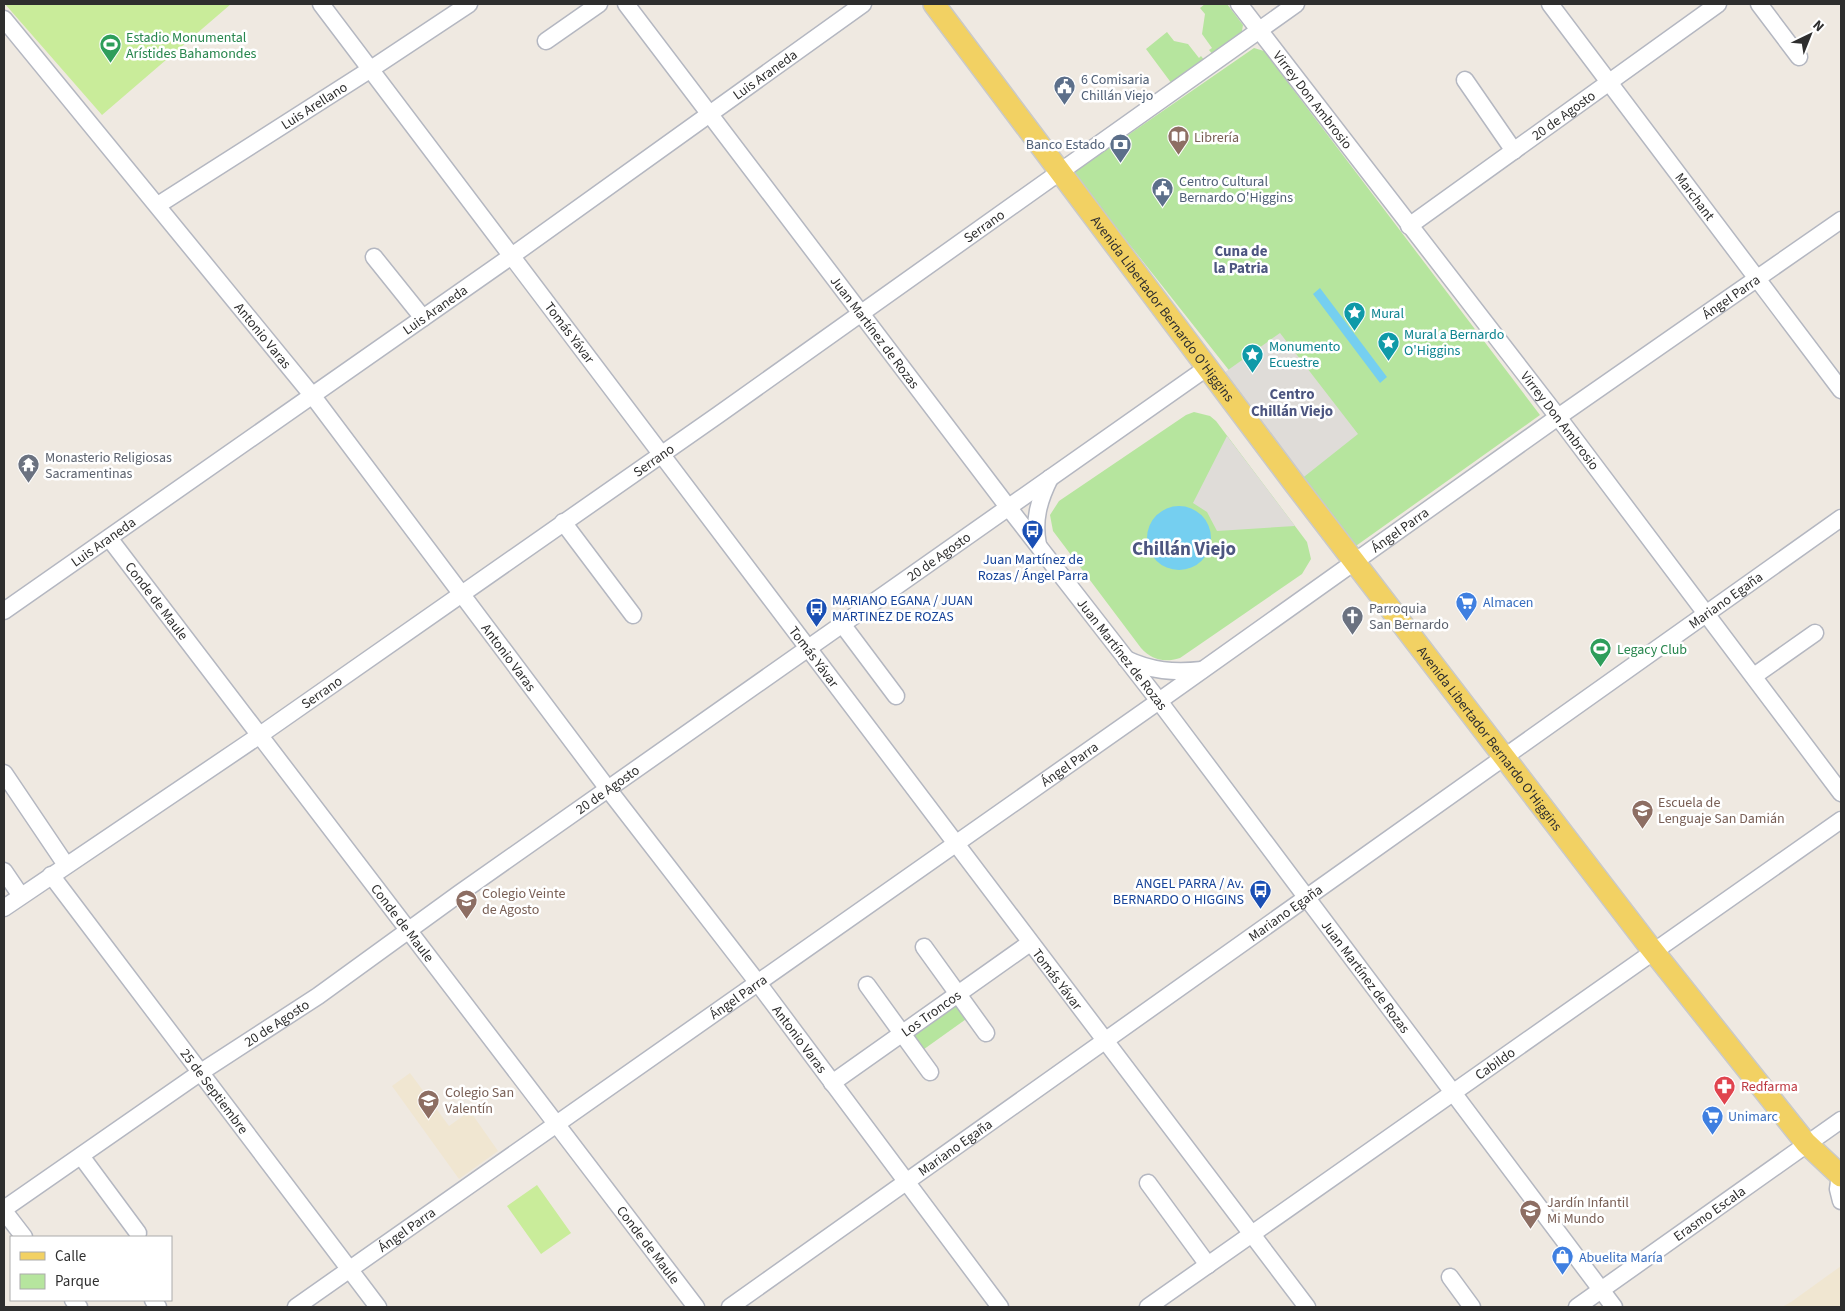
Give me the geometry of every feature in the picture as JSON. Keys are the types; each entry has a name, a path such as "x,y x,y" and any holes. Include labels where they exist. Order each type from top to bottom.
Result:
{"main road":[{"name":"Avenida Libertador Bernardo O'Higgins","path":"934,4 1503,758 1806,1144 1841,1175"}],"street":[{"name":"Tomás Yávar","path":"322,4 663,453 806,649 1308,1307"},
{"name":"Luis Arellano","path":"158,205 469,4"},
{"path":"546,41 599,4"},
{"name":"Juan Martínez de Rozas","path":"626,4 1008,507 1159,701 1614,1307"},
{"name":"Luis Araneda","path":"4,612 513,255 863,4"},
{"name":"Virrey Don Ambrosio","path":"1239,4 1708,613 1841,793"},
{"name":"Serrano","path":"4,908 260,735 663,453 1296,4"},
{"name":"Marchant","path":"1550,4 1841,390"},
{"name":"20 de Agosto","path":"1409,226 1718,4"},
{"path":"1759,4 1799,57"},
{"name":"Antonio Varas","path":"4,19 158,205 312,396 608,789 758,983 1000,1307"},
{"path":"1465,80 1514,151"},
{"name":"Ángel Parra","path":"296,1307 955,845 1558,417 1841,220"},
{"path":"374,257 422,318"},
{"name":"20 de Agosto","path":"4,1210 201,1072 318,996 806,649 1208,367"},
{"path":"1038,546 1036,535 1037,511 1050,478"},
{"name":"Mariano Egaña","path":"730,1307 1841,518"},
{"path":"563,522 633,615"},
{"name":"Conde de Maule","path":"110,538 696,1307"},
{"path":"842,624 896,696"},
{"path":"1754,676 1815,632"},
{"path":"1124,658 1163,671 1203,670"},
{"path":"4,773 66,865"},
{"name":"Cabildo","path":"1148,1307 1655,953 1841,820"},
{"path":"4,871 21,896"},
{"name":"25 de Septiembre","path":"51,875 378,1307"},
{"name":"Los Troncos","path":"832,1083 1030,943"},
{"path":"924,947 986,1034"},
{"path":"867,985 930,1072"},
{"name":"Erasmo Escala","path":"1578,1307 1841,1120"},
{"path":"81,1156 138,1233"},
{"path":"1841,1175 1838,1189 1841,1201"},
{"path":"1148,1183 1208,1265"},
{"path":"4,1210 23,1236"},
{"path":"1450,1277 1472,1307"}],"shaded area":[{"path":"1280,333 1358,434 1300,480 1221,375"},
{"path":"1227,436 1295,526 1217,531 1207,512 1193,503"},
{"name":"Colegio San Valentín","path":"410,1073 449,1126 470,1111 498,1151 459,1179 392,1086"},
{"path":"1841,1266 1841,1307 1782,1307 1791,1302"}],"green space":[{"name":"Estadio Monumental Arístides Bahamondes","path":"5,4 231,4 102,115"},
{"path":"1205,4 1227,4 1243,25 1241,37 1214,56 1209,50 1212,48 1202,34 1205,14 1200,8"},
{"path":"1167,32 1174,41 1188,44 1199,58 1201,56 1205,61 1172,84 1146,49"},
{"path":"1254,48 1264,51 1540,415 1353,548 1228,369 1073,173"},
{"path":"1194,412 1210,416 1216,421 1307,542 1311,559 1302,574 1180,658 1164,660 1154,658 1141,648 1053,531 1050,515 1059,501 1186,415"},
{"path":"957,1002 969,1017 920,1052 909,1036"},
{"path":"537,1185 571,1233 541,1254 507,1206"}],"water":[{"path":"1320,288 1387,377 1380,383 1313,294"},
{"path":"1173,506 1185,506 1202,515 1209,526 1211,538 1209,550 1202,561 1185,570 1173,570 1161,565 1152,556 1147,544 1147,532 1152,520 1161,511"}],"place":[{"name":"Estadio Monumental Arístides Bahamondes","path":"110,64"},
{"name":"6 Comisaria Chillán Viejo","path":"1065,106"},
{"name":"Librería","path":"1178,156"},
{"name":"Banco Estado","path":"1121,163"},
{"name":"Centro Cultural Bernardo O'Higgins","path":"1163,208"},
{"name":"Mural","path":"1355,332"},
{"name":"Mural a Bernardo O'Higgins","path":"1388,361"},
{"name":"Monumento Ecuestre","path":"1253,373"},
{"name":"Monasterio Religiosas Sacramentinas","path":"29,484"},
{"name":"Juan Martínez de Rozas / Ángel Parra","path":"1033,550"},
{"name":"Almacen","path":"1467,621"},
{"name":"MARIANO EGANA / JUAN MARTINEZ DE ROZAS","path":"816,627"},
{"name":"Parroquia San Bernardo","path":"1353,635"},
{"name":"Legacy Club","path":"1601,668"},
{"name":"Escuela de Lenguaje San Damián","path":"1642,829"},
{"name":"ANGEL PARRA / Av. BERNARDO O HIGGINS","path":"1260,910"},
{"name":"Colegio Veinte de Agosto","path":"466,920"},
{"name":"Redfarma","path":"1725,1105"},
{"name":"Colegio San Valentín","path":"429,1119"},
{"name":"Unimarc","path":"1712,1135"},
{"name":"Jardín Infantil Mi Mundo","path":"1531,1229"},
{"name":"Abuelita María","path":"1563,1276"}],"district":[{"name":"Cuna de la Patria","path":"1241,260"},
{"name":"Centro Chillán Viejo","path":"1292,402"},
{"name":"Chillán Viejo","path":"1184,548"}]}
